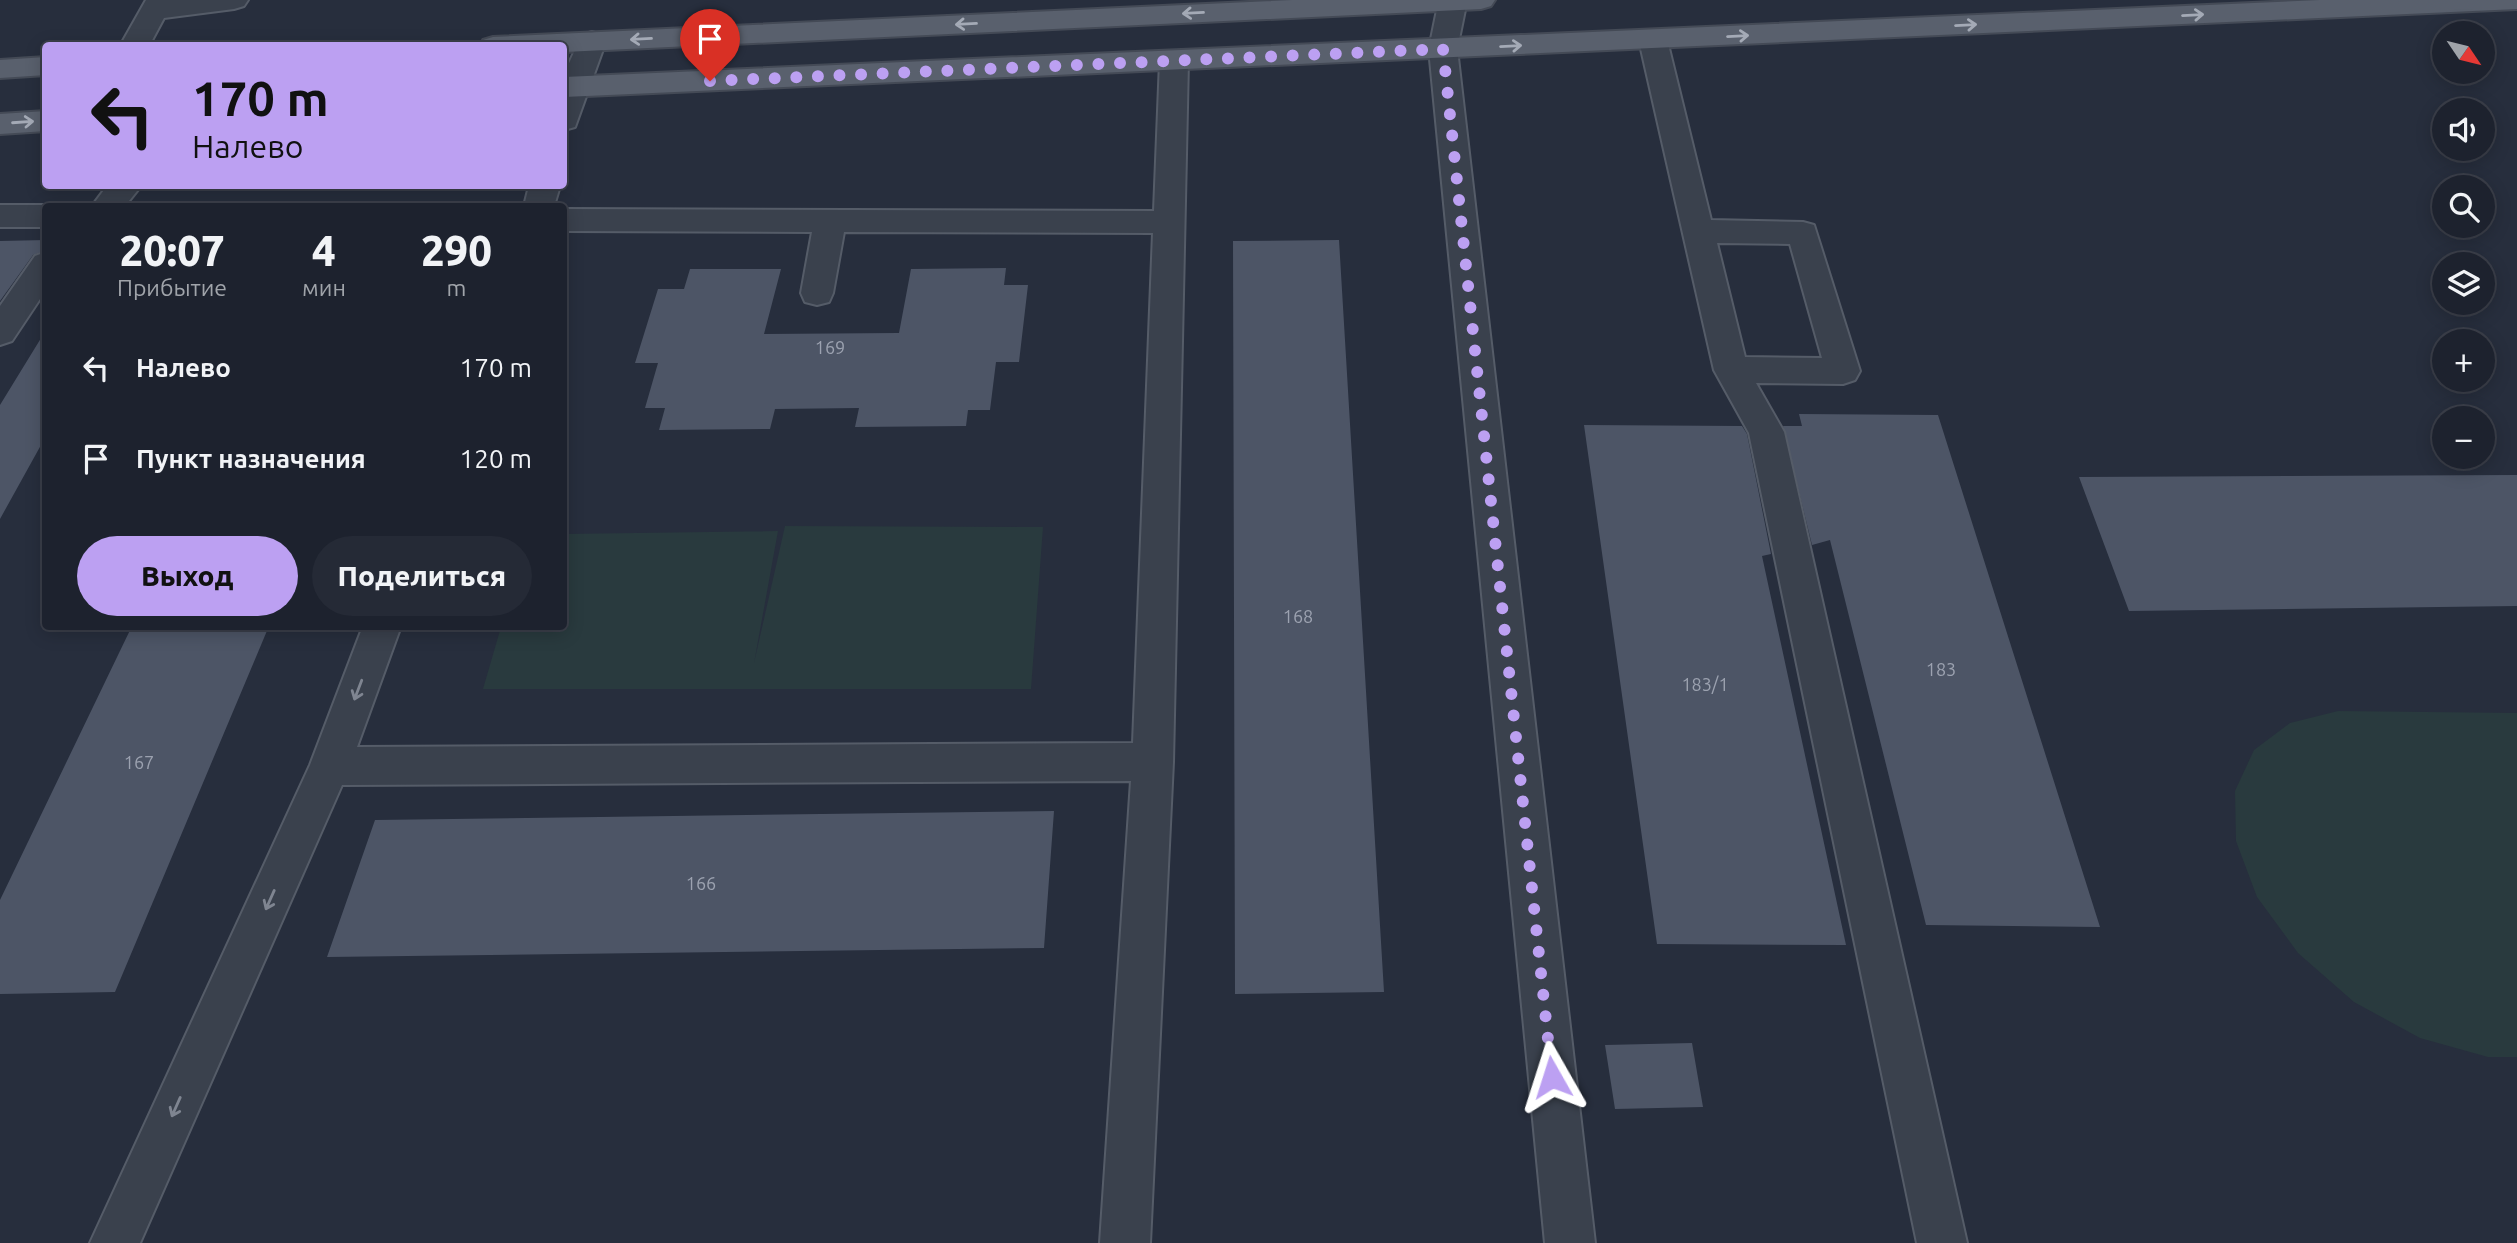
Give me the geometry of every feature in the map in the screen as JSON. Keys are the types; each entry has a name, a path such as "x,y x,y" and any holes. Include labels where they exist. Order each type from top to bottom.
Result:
{"main road":[{"path":"567,42 1462,0"},
{"path":"568,87 2517,0"},
{"path":"0,69 42,66"},
{"path":"0,124 42,121"}],"street":[{"path":"136,42 157,6 234,0"},
{"path":"1462,0 1443,49 1570,1243"},
{"path":"1653,40 1731,370 1766,432 1942,1243"},
{"path":"568,87 592,41"},
{"path":"1125,1243 1153,762 1174,61"},
{"path":"110,203 122,189"},
{"path":"0,216 42,216"},
{"path":"567,220 830,223 1170,222"},
{"path":"817,293 830,223"},
{"path":"1698,231 1803,233 1843,371 1731,370"},
{"path":"0,332 42,270"},
{"path":"116,1243 330,766 381,630"},
{"path":"330,766 1153,762"}],"shaded area":[{"path":"785,526 1043,527 1031,689 483,689 500,630 567,630 567,534 778,531 754,663"},
{"path":"2338,711 2517,713 2517,1057 2488,1057 2420,1038 2354,1002 2298,953 2257,897 2236,841 2235,791 2254,750 2290,723"}],"building":[{"path":"42,240 42,252 33,255 0,301 0,241"},
{"path":"1339,240 1384,992 1235,994 1233,241"},
{"path":"1006,268 1004,285 1028,285 1019,362 996,362 990,410 968,410 966,426 855,427 859,408 775,409 770,429 659,430 665,408 645,408 658,363 635,363 658,289 684,289 690,269 781,269 764,334 899,333 911,269"},
{"path":"42,337 42,443 0,519 0,405"},
{"path":"1799,414 1938,415 2100,927 1926,925 1830,540 1812,545 1783,426 1802,426"},
{"path":"1584,425 1742,426 1747,434 1771,554 1762,556 1846,945 1657,944"},
{"path":"2517,475 2517,606 2129,611 2079,477"},
{"path":"130,630 267,630 115,992 0,994 0,900"},
{"path":"1054,811 1044,948 327,957 375,820"},
{"path":"1692,1043 1703,1107 1615,1109 1605,1045"}],"route":[{"path":"710,81 1443,49 1552,1077"}]}
